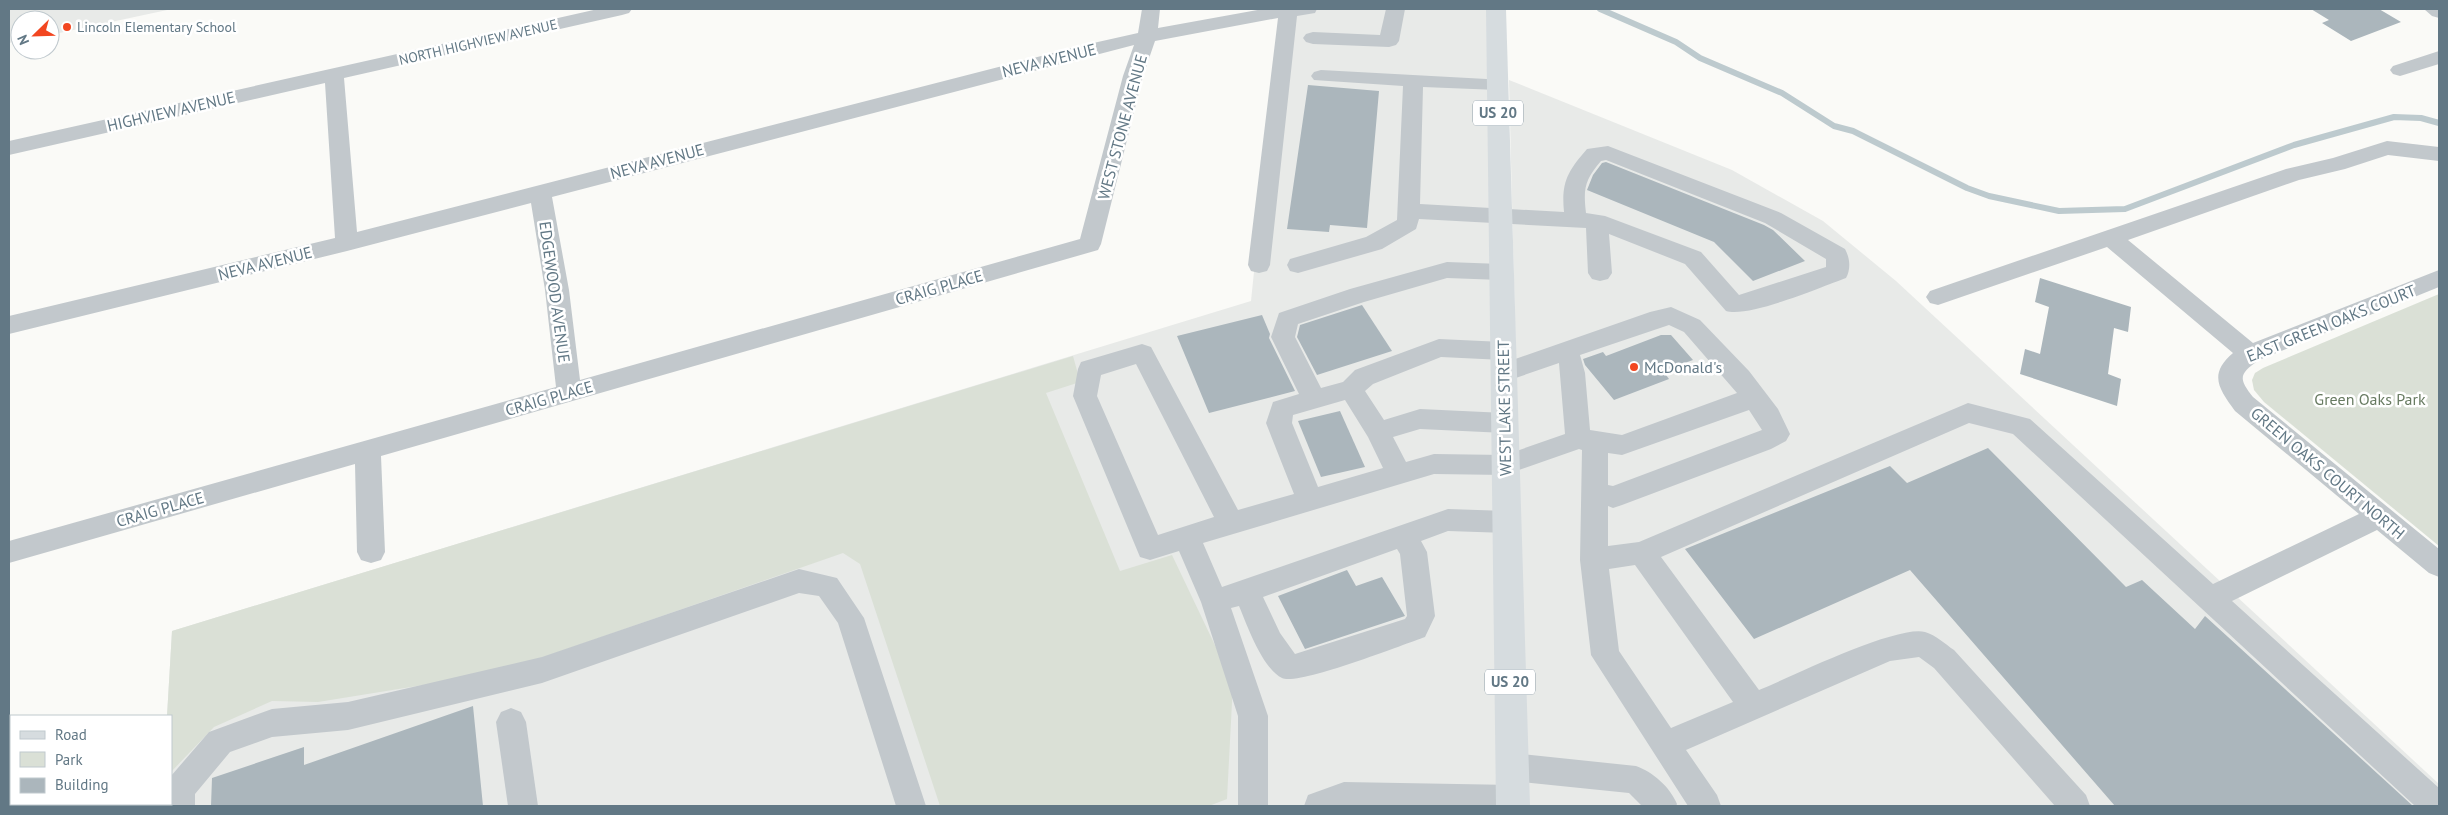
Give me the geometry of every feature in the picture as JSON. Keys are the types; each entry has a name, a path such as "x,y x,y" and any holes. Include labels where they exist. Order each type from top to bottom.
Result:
{"main road":[{"name":"WEST LAKE STREET","path":"1496,9 1513,803"}],"street":[{"name":"NORTH HIGHVIEW AVENUE","path":"334,74 622,9"},
{"name":"WEST STONE AVENUE","path":"1090,244 1133,76 1147,37 1151,9"},
{"path":"1313,38 1389,41 1395,9"},
{"path":"2434,9 2439,12"},
{"path":"1259,266 1287,10"},
{"name":"NEVA AVENUE","path":"9,325 347,243 1147,37 1199,25 1287,10"},
{"path":"2400,70 2439,56"},
{"name":"HIGHVIEW AVENUE","path":"9,148 334,74"},
{"path":"334,74 347,243"},
{"path":"1320,76 1498,84"},
{"path":"1298,265 1374,243 1408,224 1413,80"},
{"path":"1938,297 2294,174 2337,164 2387,148 2439,154"},
{"path":"1408,211 1500,218 1586,220 1693,258 1734,305 1753,301 1838,272 1837,255 1773,218 1608,153 1595,154 1577,174 1573,192 1586,220 1600,273"},
{"name":"EDGEWOOD AVENUE","path":"540,192 557,290 569,393"},
{"path":"2111,238 2250,354"},
{"name":"CRAIG PLACE","path":"9,552 1090,244"},
{"path":"1314,400 1283,337 1286,319 1358,295 1447,270 1501,272"},
{"name":"EAST GREEN OAKS COURT","path":"2229,374 2235,364 2250,354 2439,278"},
{"path":"1310,500 1279,423 1282,409 1351,389 1364,377 1439,348 1503,362 1567,352 1658,318 1671,316 1692,326 1740,378 1769,416 1777,434 1762,442 1614,497 1595,492"},
{"path":"1512,767 1603,774 1636,780 1661,805 1700,798 1605,655 1594,560 1595,492 1587,440 1574,425 1572,363 1567,352"},
{"path":"1231,523 1142,353 1090,369 1085,396 1150,549 1231,523 1434,464 1506,465 1587,440 1622,445 1734,406 1753,397"},
{"name":"GREEN OAKS COURT NORTH","path":"2229,374 2230,386 2244,404 2439,565"},
{"path":"1351,389 1378,432 1399,474"},
{"path":"1594,560 1642,553 1968,413 2022,426 2437,806"},
{"path":"1378,432 1420,419 1504,423"},
{"path":"368,450 372,552"},
{"path":"2210,599 2380,516"},
{"path":"1215,602 1448,520 1507,522"},
{"path":"1247,591 1260,623 1280,659 1290,668 1384,639 1415,628 1421,616 1413,552 1403,536"},
{"path":"1187,538 1215,602 1253,716 1254,806"},
{"path":"1642,553 1753,706"},
{"path":"180,806 180,789 220,742 272,723 348,716 542,670 799,581 827,586 850,618 910,806"},
{"path":"1664,744 1888,649 1923,644 1944,659 2075,806"},
{"path":"511,722 523,806"},
{"path":"1319,806 1344,798 1513,803"}],"shaded area":[{"name":"Lincoln Elementary School","path":"9,9 172,9 60,33 60,10 10,10 9,43"},
{"path":"1281,9 1489,9 1501,806 162,806 172,805 172,715 167,715 172,631 1251,301"},
{"path":"1509,80 1732,170 1823,221 1896,281 2439,784 2439,806 1527,806"}],"green space":[{"name":"Green Oaks Park","path":"2439,294 2439,546 2264,402 2254,390 2252,380 2255,373 2263,368"},
{"path":"1073,356 1078,374 1077,383 1046,393 1120,571 1172,555 1233,683 1227,799 1209,806 940,806 860,564 843,553 498,673 318,702 272,701 214,727 172,771 172,715 167,715 172,631"}],"building":[{"path":"2311,9 2379,9 2401,22 2351,41 2322,23 2329,20"},
{"path":"1308,85 1379,91 1367,228 1330,225 1329,232 1287,229"},
{"path":"1606,162 1764,225 1773,230 1805,261 1753,281 1714,242 1587,190 1593,175 1602,163"},
{"path":"2040,278 2131,307 2128,332 2114,328 2108,374 2121,379 2117,406 2020,374 2025,349 2040,354 2049,307 2035,302"},
{"path":"1362,305 1392,351 1317,375 1297,337 1300,325"},
{"path":"1262,315 1270,334 1269,338 1295,391 1209,413 1177,336"},
{"name":"McDonald's","path":"1661,335 1671,335 1693,360 1679,365 1683,369 1666,375 1669,379 1614,400 1585,365 1583,359 1603,352 1606,356"},
{"path":"1340,411 1365,467 1321,477 1298,421"},
{"path":"1988,448 2126,587 2142,580 2195,629 2205,616 2413,806 2115,806 1910,570 1754,639 1685,549 1890,466 1907,483"},
{"path":"1347,570 1356,586 1382,577 1405,616 1305,649 1278,596"},
{"path":"473,706 483,806 211,806 212,778 304,747 304,765"}],"waterway":[{"path":"1600,9 1676,42 1700,58 1782,93 1834,126 1853,131 1967,188 1989,196 2059,211 2125,209 2294,145 2394,117 2421,118 2439,123"}],"place":[{"name":"Lincoln Elementary School","path":"67,27"},
{"name":"McDonald's","path":"1634,367"}]}
